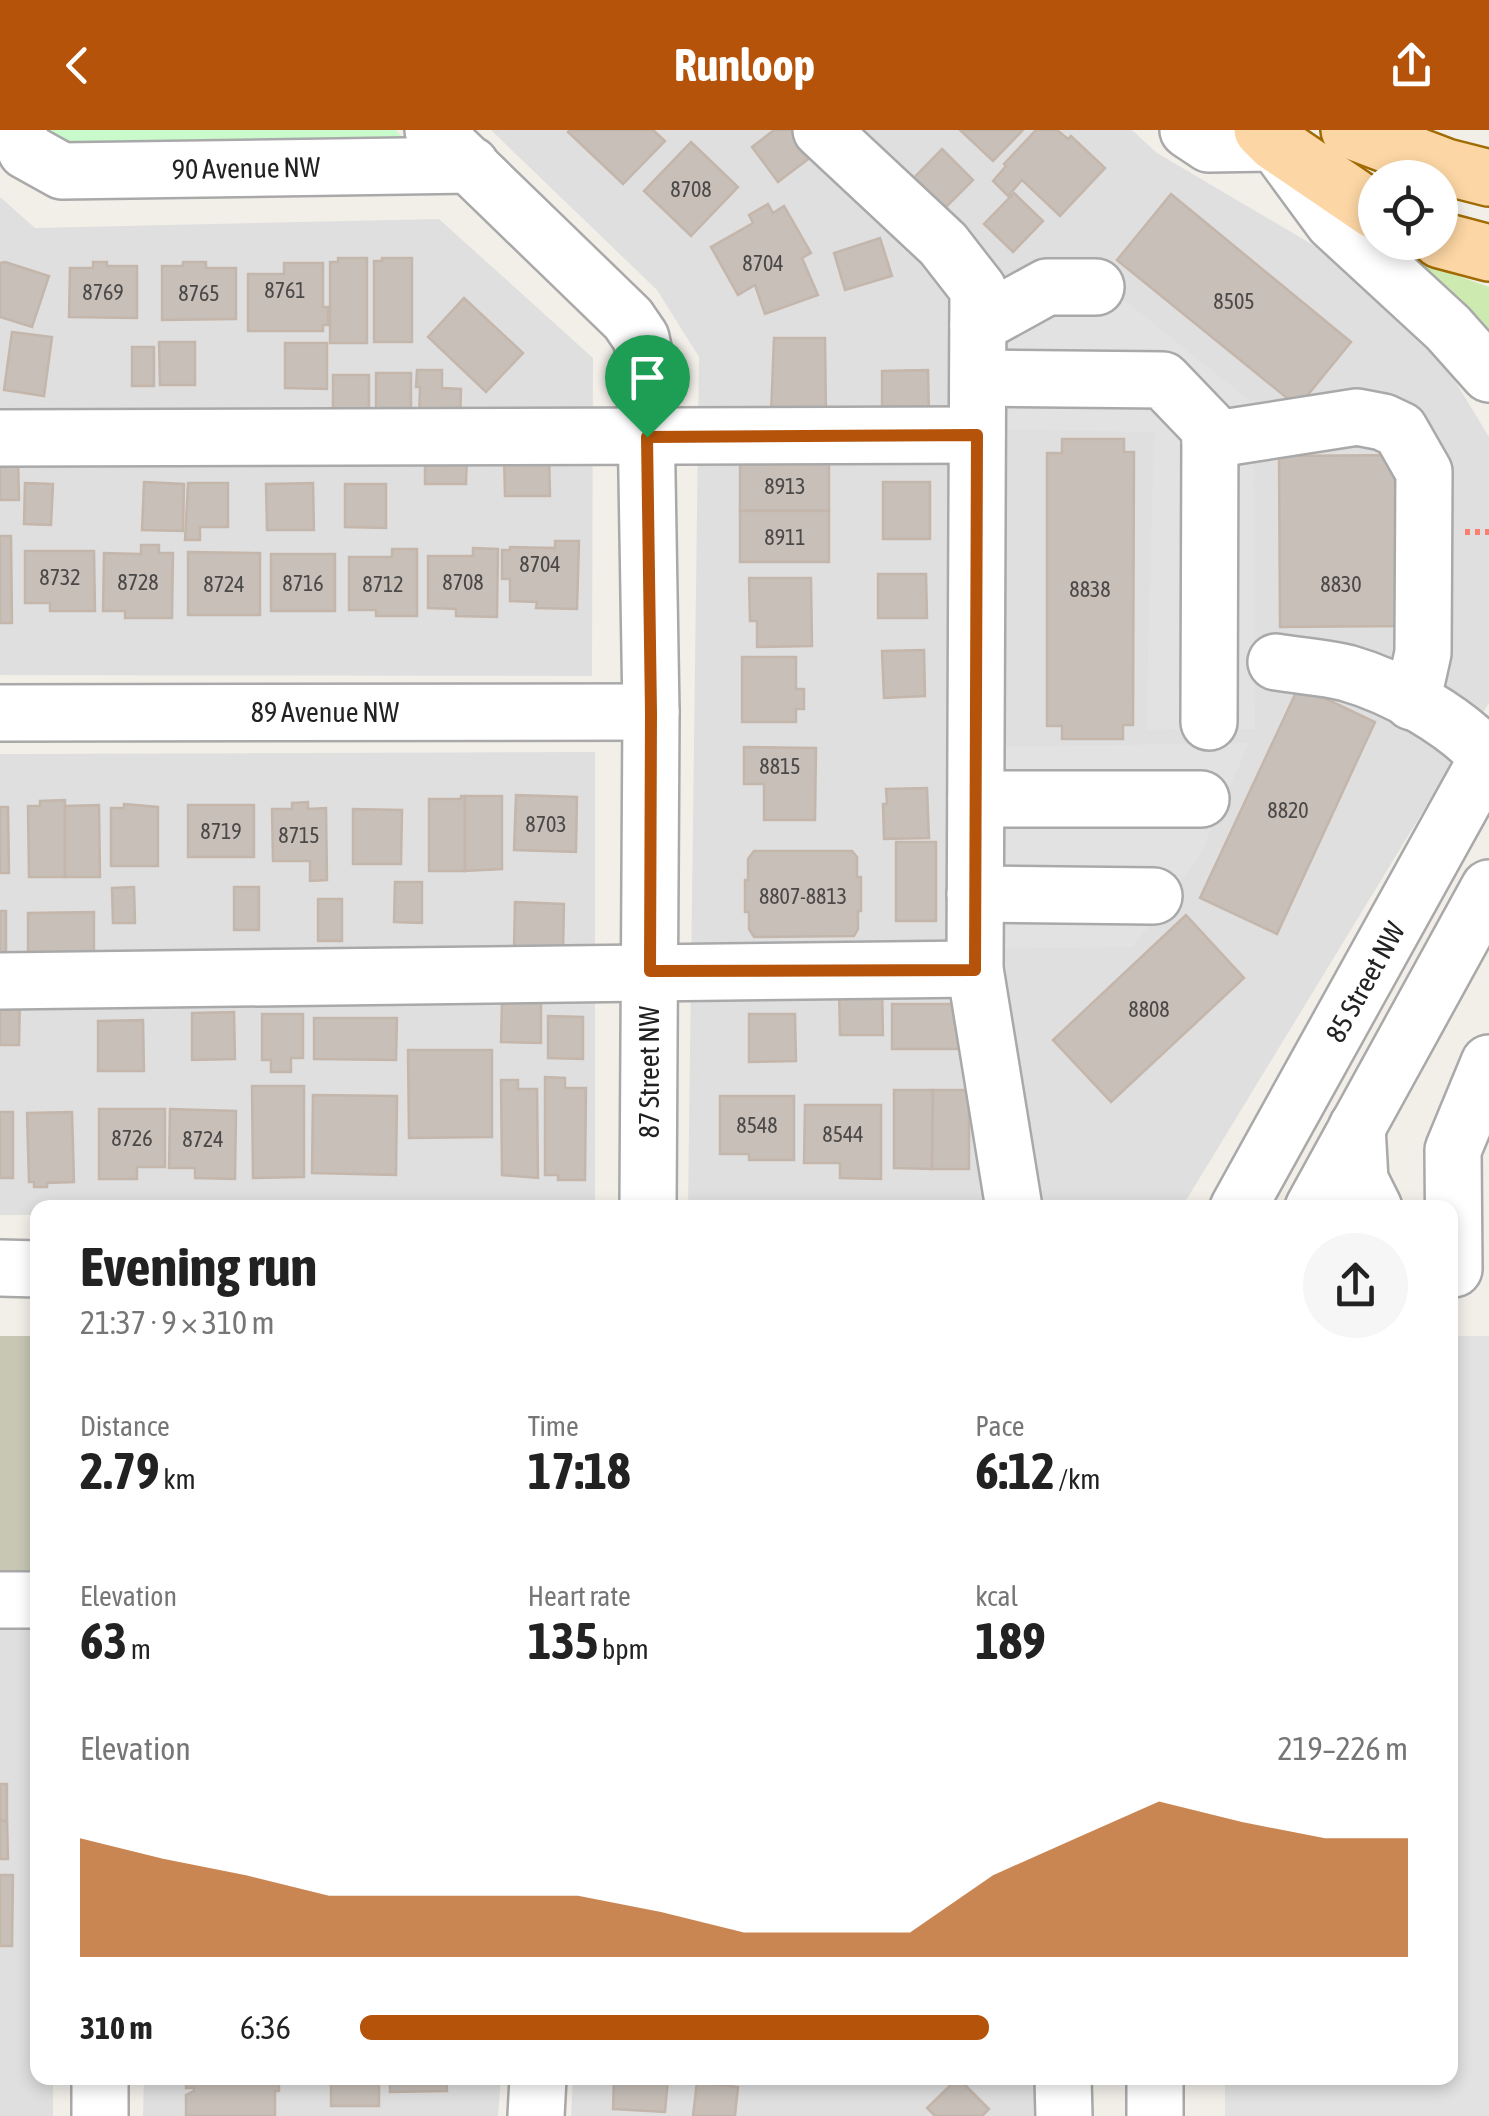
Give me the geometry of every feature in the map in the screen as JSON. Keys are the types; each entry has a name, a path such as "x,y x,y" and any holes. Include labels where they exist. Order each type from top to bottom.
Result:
{"main road":[{"path":"1348,130 1446,167 1489,178"},
{"path":"1269,137 1358,196"},
{"path":"1458,214 1489,217"},
{"path":"1458,245 1489,254"}],"street":[{"path":"821,130 943,244 978,289 975,970 1013,1200"},
{"path":"1188,130 1208,144 1269,137 1333,222 1448,328 1489,374"},
{"name":"90 Avenue NW","path":"21,141 62,171 452,148 628,319 641,338"},
{"path":"978,325 1048,287 1096,287"},
{"name":"87 Street NW","path":"641,338 645,358 651,712 648,1200"},
{"path":"978,378 1164,380 1210,429 1208,722"},
{"path":"1210,440 1357,417 1400,430 1424,472 1423,653 1412,702"},
{"path":"0,438 977,435"},
{"path":"1276,662 1347,673 1412,702 1467,734 1489,756"},
{"name":"89 Avenue NW","path":"0,713 651,712"},
{"name":"85 Street NW","path":"1242,1200 1489,756"},
{"path":"976,799 1201,798"},
{"path":"1317,1200 1489,888"},
{"path":"976,894 1154,896"},
{"path":"0,980 975,970"},
{"path":"1465,1270 1470,1204 1453,1150 1489,1063"},
{"path":"1357,1126 1360,1180 1370,1200"},
{"path":"0,1268 30,1268"},
{"path":"0,1600 30,1600"},
{"path":"100,2085 100,2116"},
{"path":"536,2116 538,2085"},
{"path":"1064,2085 1064,2116"},
{"path":"1155,2085 1155,2116"}],"shaded area":[{"path":"491,130 1132,130 1157,153 1337,259 1435,348 1489,437 1489,703 1186,1200 688,1200 699,357 657,290"},
{"path":"0,197 35,228 439,219 593,358 592,676 0,675"},
{"path":"1072,258 1254,404 1255,729 1146,730 1154,432 990,429 989,334"},
{"path":"1249,743 1199,857 1133,947 986,949 988,747"},
{"path":"595,752 595,1200 30,1200 30,1215 0,1215 0,754"},
{"path":"0,1336 30,1336 30,1587 0,1587"},
{"path":"1458,1336 1489,1336 1489,2116 1225,2116 1225,2085 1458,2085"},
{"path":"0,1587 30,1587 30,2085 53,2085 53,2116 0,2116"},
{"path":"144,2085 500,2085 498,2116 143,2116"},
{"path":"573,2085 1086,2085 1087,2116 571,2116"}],"green space":[{"path":"37,130 395,130 410,144 66,148"},
{"path":"1397,260 1413,260 1489,287 1489,351"}],"building":[{"path":"570,130 653,130 665,141 623,184"},
{"path":"774,130 791,130 811,157 778,182 752,147"},
{"path":"960,130 1023,130 993,161"},
{"path":"1036,130 1057,130 1068,139 1071,136 1105,168 1060,216 1022,180 1008,196 993,181"},
{"path":"691,142 738,187 691,236 644,191"},
{"path":"942,149 973,180 939,214 908,184"},
{"path":"1014,193 1043,221 1013,252 984,224"},
{"path":"1171,194 1351,342 1298,407 1117,260"},
{"path":"768,204 773,213 784,206 811,253 802,258 818,295 765,314 755,285 738,295 711,247 753,223 749,215"},
{"path":"880,238 892,276 845,290 834,253"},
{"path":"338,258 367,258 367,343 330,343 330,262 338,262"},
{"path":"412,258 412,342 374,342 374,261"},
{"path":"93,262 137,266 137,318 69,317 70,268 93,268"},
{"path":"183,262 206,262 206,268 236,268 236,319 162,320 162,266 183,266"},
{"path":"0,263 49,276 32,327 0,317"},
{"path":"284,263 323,263 323,307 328,307 328,325 323,325 323,331 248,331 248,274 284,274"},
{"path":"464,298 523,353 486,392 428,337"},
{"path":"12,332 52,337 44,396 4,390"},
{"path":"774,338 825,338 826,414 771,415"},
{"path":"159,342 195,342 195,385 160,385"},
{"path":"285,343 327,343 327,389 285,388"},
{"path":"132,347 154,347 154,386 132,386"},
{"path":"417,370 442,370 442,388 461,389 460,422 419,421"},
{"path":"928,370 929,414 882,414 882,371"},
{"path":"376,373 411,373 411,414 376,414"},
{"path":"333,375 369,375 369,413 333,413"},
{"path":"1062,439 1124,439 1124,452 1134,452 1133,725 1123,725 1123,739 1062,739 1062,726 1047,726 1047,453 1062,453"},
{"path":"425,454 467,454 466,484 425,484"},
{"path":"504,454 549,454 550,496 505,496"},
{"path":"1402,455 1403,626 1280,627 1279,456"},
{"path":"0,457 18,457 19,500 0,500"},
{"path":"740,460 829,460 829,511 740,511"},
{"path":"144,482 184,484 183,531 142,530"},
{"path":"883,482 930,482 930,539 883,539"},
{"path":"25,483 53,484 51,525 24,524"},
{"path":"188,483 228,483 228,527 200,527 200,540 185,540"},
{"path":"313,483 314,530 267,530 266,484"},
{"path":"345,484 386,484 386,528 345,527"},
{"path":"740,511 829,511 829,562 740,562"},
{"path":"0,536 11,536 12,623 0,623"},
{"path":"555,541 579,541 577,609 536,608 537,602 510,601 510,579 502,579 502,550 555,548"},
{"path":"141,545 159,545 159,553 173,553 172,618 125,618 125,611 103,611 104,553 141,554"},
{"path":"473,548 498,549 497,617 456,616 456,609 428,608 428,556 473,556"},
{"path":"392,549 417,549 417,616 376,616 376,610 349,610 349,557 392,557"},
{"path":"25,551 94,551 95,611 50,611 50,603 25,603"},
{"path":"188,552 260,553 260,615 188,615"},
{"path":"271,554 335,554 335,611 271,611"},
{"path":"878,574 926,574 927,618 878,618"},
{"path":"749,578 811,578 812,646 757,647 757,621 750,621"},
{"path":"924,650 925,696 884,698 882,651"},
{"path":"742,657 796,657 796,689 804,689 804,709 796,709 796,722 742,722"},
{"path":"1299,686 1375,722 1277,934 1200,898"},
{"path":"744,747 816,748 815,820 764,820 764,784 744,784"},
{"path":"927,788 929,838 884,839 886,789"},
{"path":"516,795 577,797 576,852 514,850"},
{"path":"465,796 465,871 429,871 429,799"},
{"path":"465,796 502,796 502,869 465,871"},
{"path":"65,800 65,877 29,877 28,806 40,806 40,801"},
{"path":"308,802 308,809 326,808 327,880 310,881 310,861 273,861 272,809 292,809 292,803"},
{"path":"124,804 158,807 158,866 111,866 111,808 124,808"},
{"path":"99,805 100,877 65,877 65,806"},
{"path":"188,805 254,805 254,857 188,857"},
{"path":"0,807 8,807 9,873 0,873"},
{"path":"353,809 402,810 401,864 353,864"},
{"path":"896,842 936,842 936,921 896,921"},
{"path":"754,851 852,851 857,857 857,877 861,877 861,911 854,936 754,937 749,929 749,912 745,912 745,880 748,859"},
{"path":"395,882 422,882 422,923 394,922"},
{"path":"134,887 135,923 113,923 112,888"},
{"path":"234,887 259,887 259,930 234,930"},
{"path":"318,899 342,899 342,941 318,941"},
{"path":"515,902 564,904 563,950 514,949"},
{"path":"0,911 6,911 6,952 0,952"},
{"path":"94,912 94,953 28,954 28,913"},
{"path":"1186,915 1244,978 1111,1102 1053,1040"},
{"path":"882,988 883,1035 840,1035 839,989"},
{"path":"0,994 20,994 19,1045 0,1045"},
{"path":"502,1001 541,1002 541,1043 501,1042"},
{"path":"892,1004 968,1004 968,1049 892,1049"},
{"path":"234,1012 235,1059 192,1060 192,1013"},
{"path":"262,1014 303,1014 303,1058 291,1058 291,1072 271,1072 271,1060 262,1060"},
{"path":"749,1014 795,1014 796,1061 749,1062"},
{"path":"548,1016 583,1017 583,1059 548,1058"},
{"path":"314,1018 397,1018 396,1060 314,1059"},
{"path":"143,1020 144,1071 98,1071 98,1021"},
{"path":"408,1050 492,1050 492,1137 409,1138"},
{"path":"545,1077 565,1078 565,1088 586,1088 585,1180 558,1180 558,1175 545,1175"},
{"path":"501,1080 518,1080 518,1089 537,1089 538,1178 502,1175"},
{"path":"252,1086 304,1086 304,1177 253,1178"},
{"path":"894,1090 933,1090 932,1169 894,1168"},
{"path":"933,1090 969,1090 969,1169 932,1169"},
{"path":"313,1095 397,1096 396,1175 312,1173"},
{"path":"720,1096 794,1096 794,1160 749,1160 749,1154 720,1154"},
{"path":"805,1105 881,1105 881,1179 840,1178 840,1163 804,1163"},
{"path":"99,1109 165,1109 165,1167 137,1167 137,1179 99,1179"},
{"path":"170,1109 236,1111 235,1179 195,1178 195,1168 169,1168"},
{"path":"0,1112 13,1112 13,1178 0,1178"},
{"path":"72,1112 74,1182 34,1187 34,1182 29,1182 27,1113"},
{"path":"0,1784 7,1784 7,1821 0,1821"},
{"path":"0,1821 7,1821 8,1859 0,1859"},
{"path":"0,1875 13,1875 12,1946 0,1946"},
{"path":"279,2085 279,2091 275,2091 275,2116 186,2116 186,2095 194,2088 186,2088"},
{"path":"331,2085 379,2085 379,2106 331,2106"},
{"path":"390,2085 447,2085 447,2091 390,2092"},
{"path":"614,2085 667,2085 665,2112 613,2109"},
{"path":"697,2085 738,2087 735,2116 693,2116"},
{"path":"951,2085 965,2085 989,2109 982,2116 935,2116 927,2108"}],"route":[{"path":"977,435 975,970 650,971 647,437 977,435"}]}
